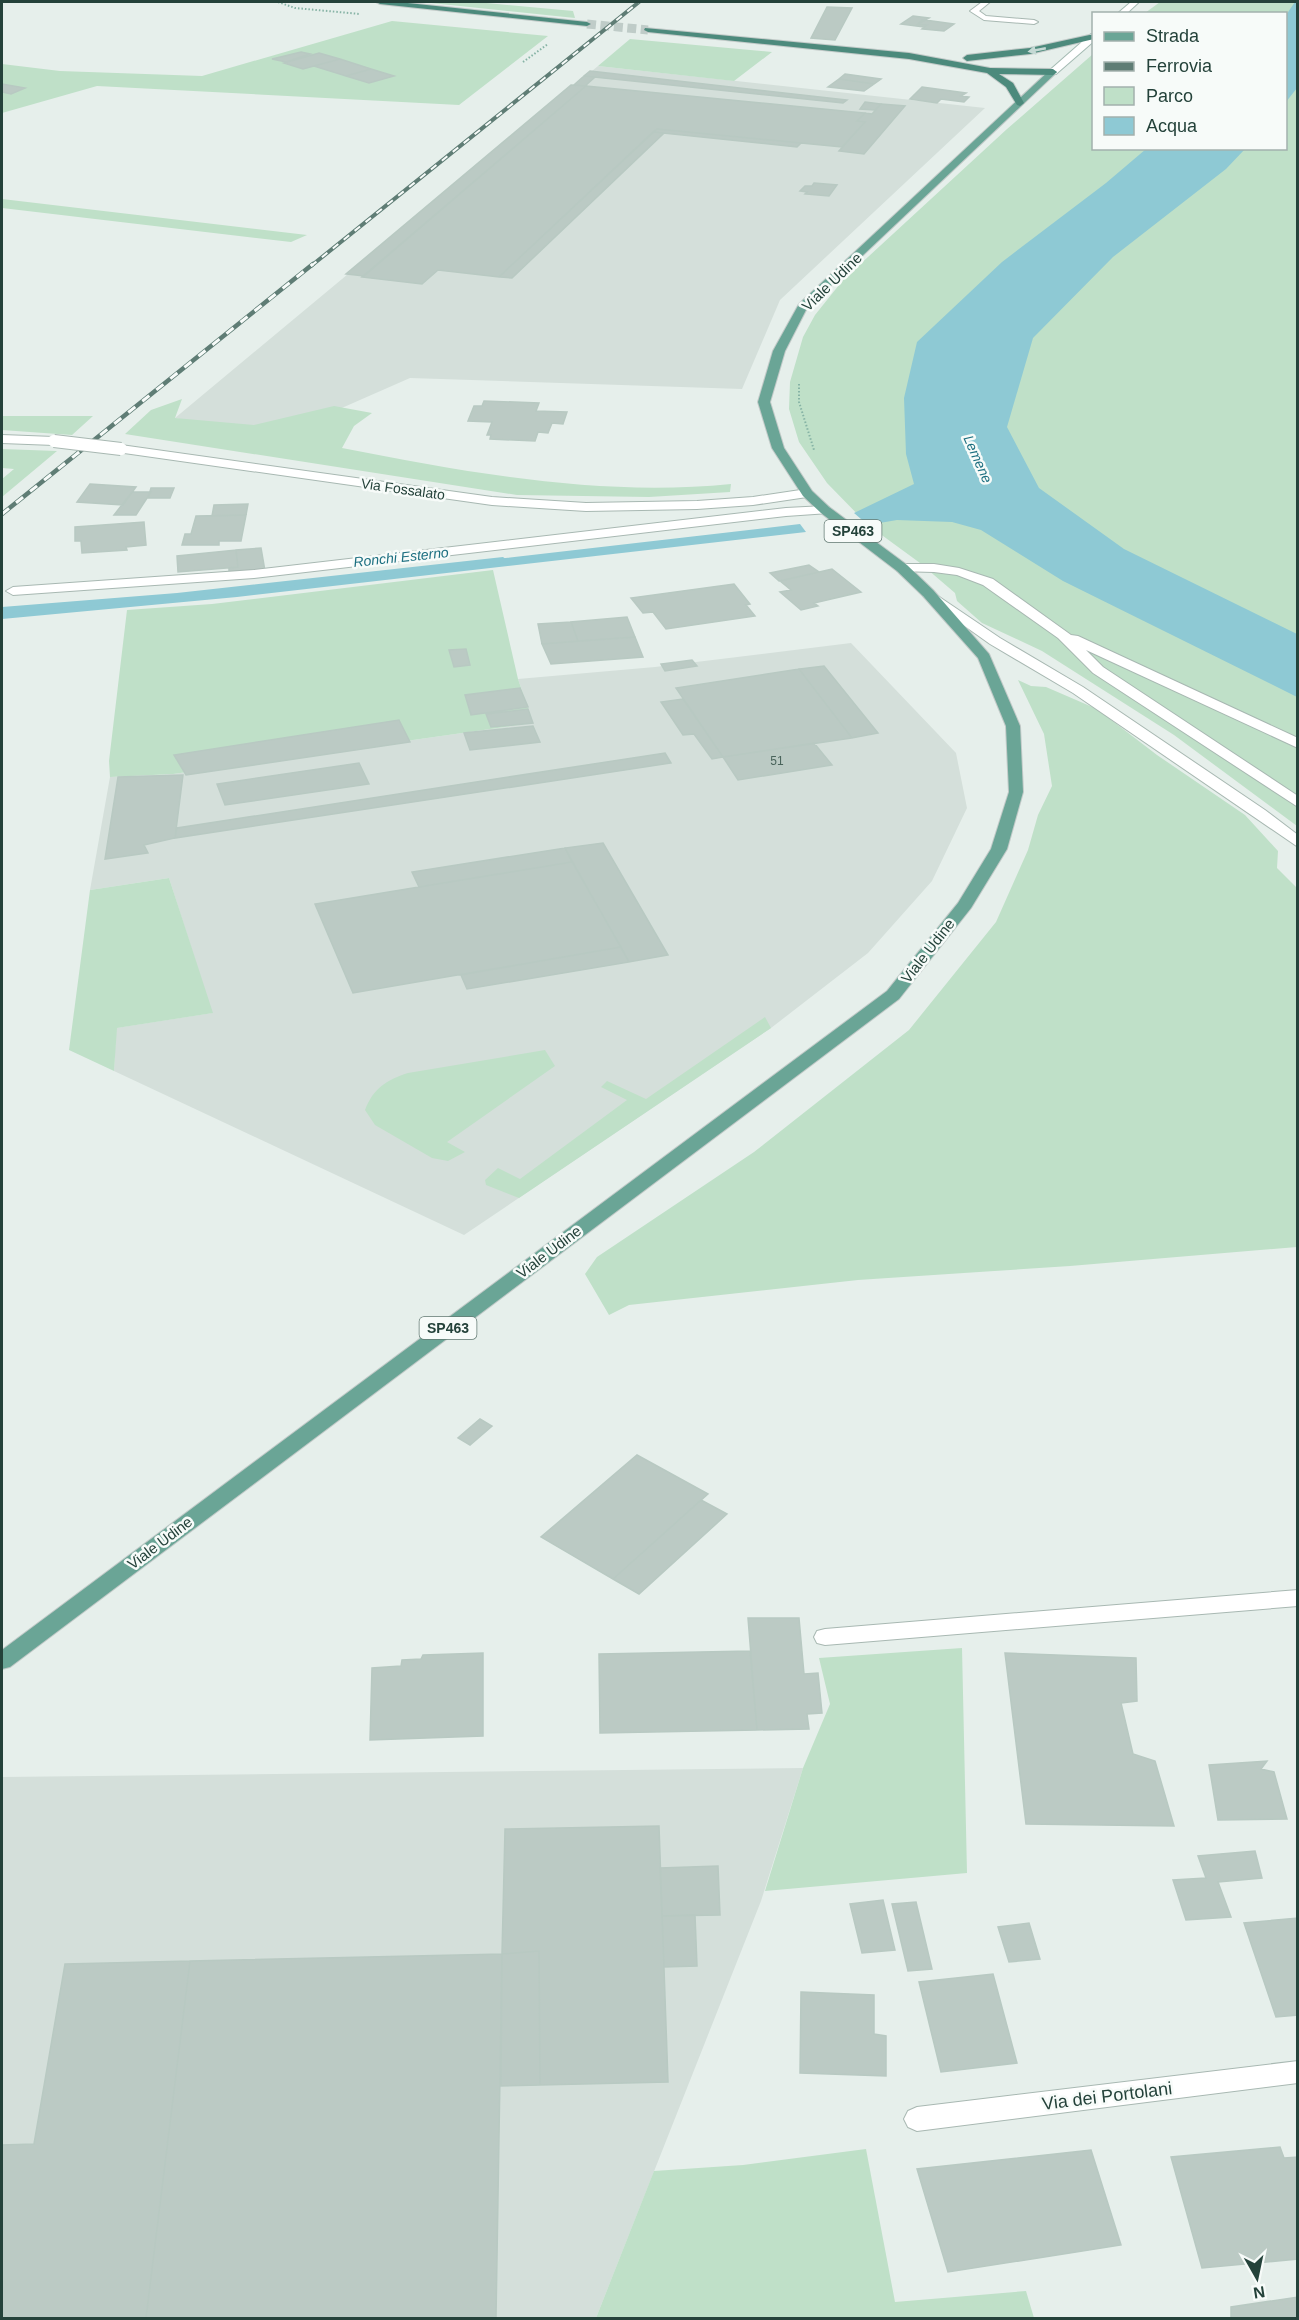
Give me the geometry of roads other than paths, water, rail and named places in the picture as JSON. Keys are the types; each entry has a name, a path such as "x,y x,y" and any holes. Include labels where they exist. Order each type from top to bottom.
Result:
{"highway":[{"path":"380,2 586,24"},
{"path":"388,2 416,6"},
{"path":"648,30 909,56 1031,63 1053,72"},
{"path":"967,58 1030,51 1092,36"},
{"path":"909,56 990,71 1033,74 1053,72"},
{"path":"990,71 1010,85 1020,103"}],"main road":[{"name":"Viale Udine","path":"2,1661 894,995 965,905 999,849 1016,792 1013,726 984,657 928,593 902,568 825,510 807,493 778,448 764,402 778,351 804,306 1053,72"}],"street":[{"path":"986,2 974,11 984,18 1034,22"},
{"path":"1123,12 1135,2"},
{"name":"Viale Udine","path":"1053,72 1092,38"},
{"name":"Via Fossalato","path":"2,439 54,441 122,449 492,501 586,507 697,505 753,501 807,493"},
{"path":"13,591 254,574 786,512 825,510"},
{"path":"902,568 934,568 959,572 988,582 1063,635 1098,670 1298,803"},
{"path":"928,593 995,641 1078,690 1260,813 1298,843"},
{"path":"1063,635 1298,744"},
{"path":"825,1637 1298,1598"},
{"name":"Via dei Portolani","path":"917,2119 1298,2072"}],"water":[{"path":"1295,2 1298,2 1297,88 1287,101 1287,14"},
{"name":"Lemene","path":"1145,150 1244,150 1226,169 1113,257 1033,338 1007,427 1039,488 1124,549 1297,634 1297,697 1063,581 981,530 952,522 897,520 868,525 854,513 914,484 906,454 904,398 917,342 1002,262 1106,183"},
{"path":"800,524 806,532 237,597 2,619 2,610 177,596"}],"waterway":[{"name":"Ronchi Esterno","path":"2,610 177,596 503,560"}],"tunnel":[{"path":"587,24 648,30"}],"railway":[{"path":"311,266 639,2"},
{"path":"2,514 313,264"}]}
